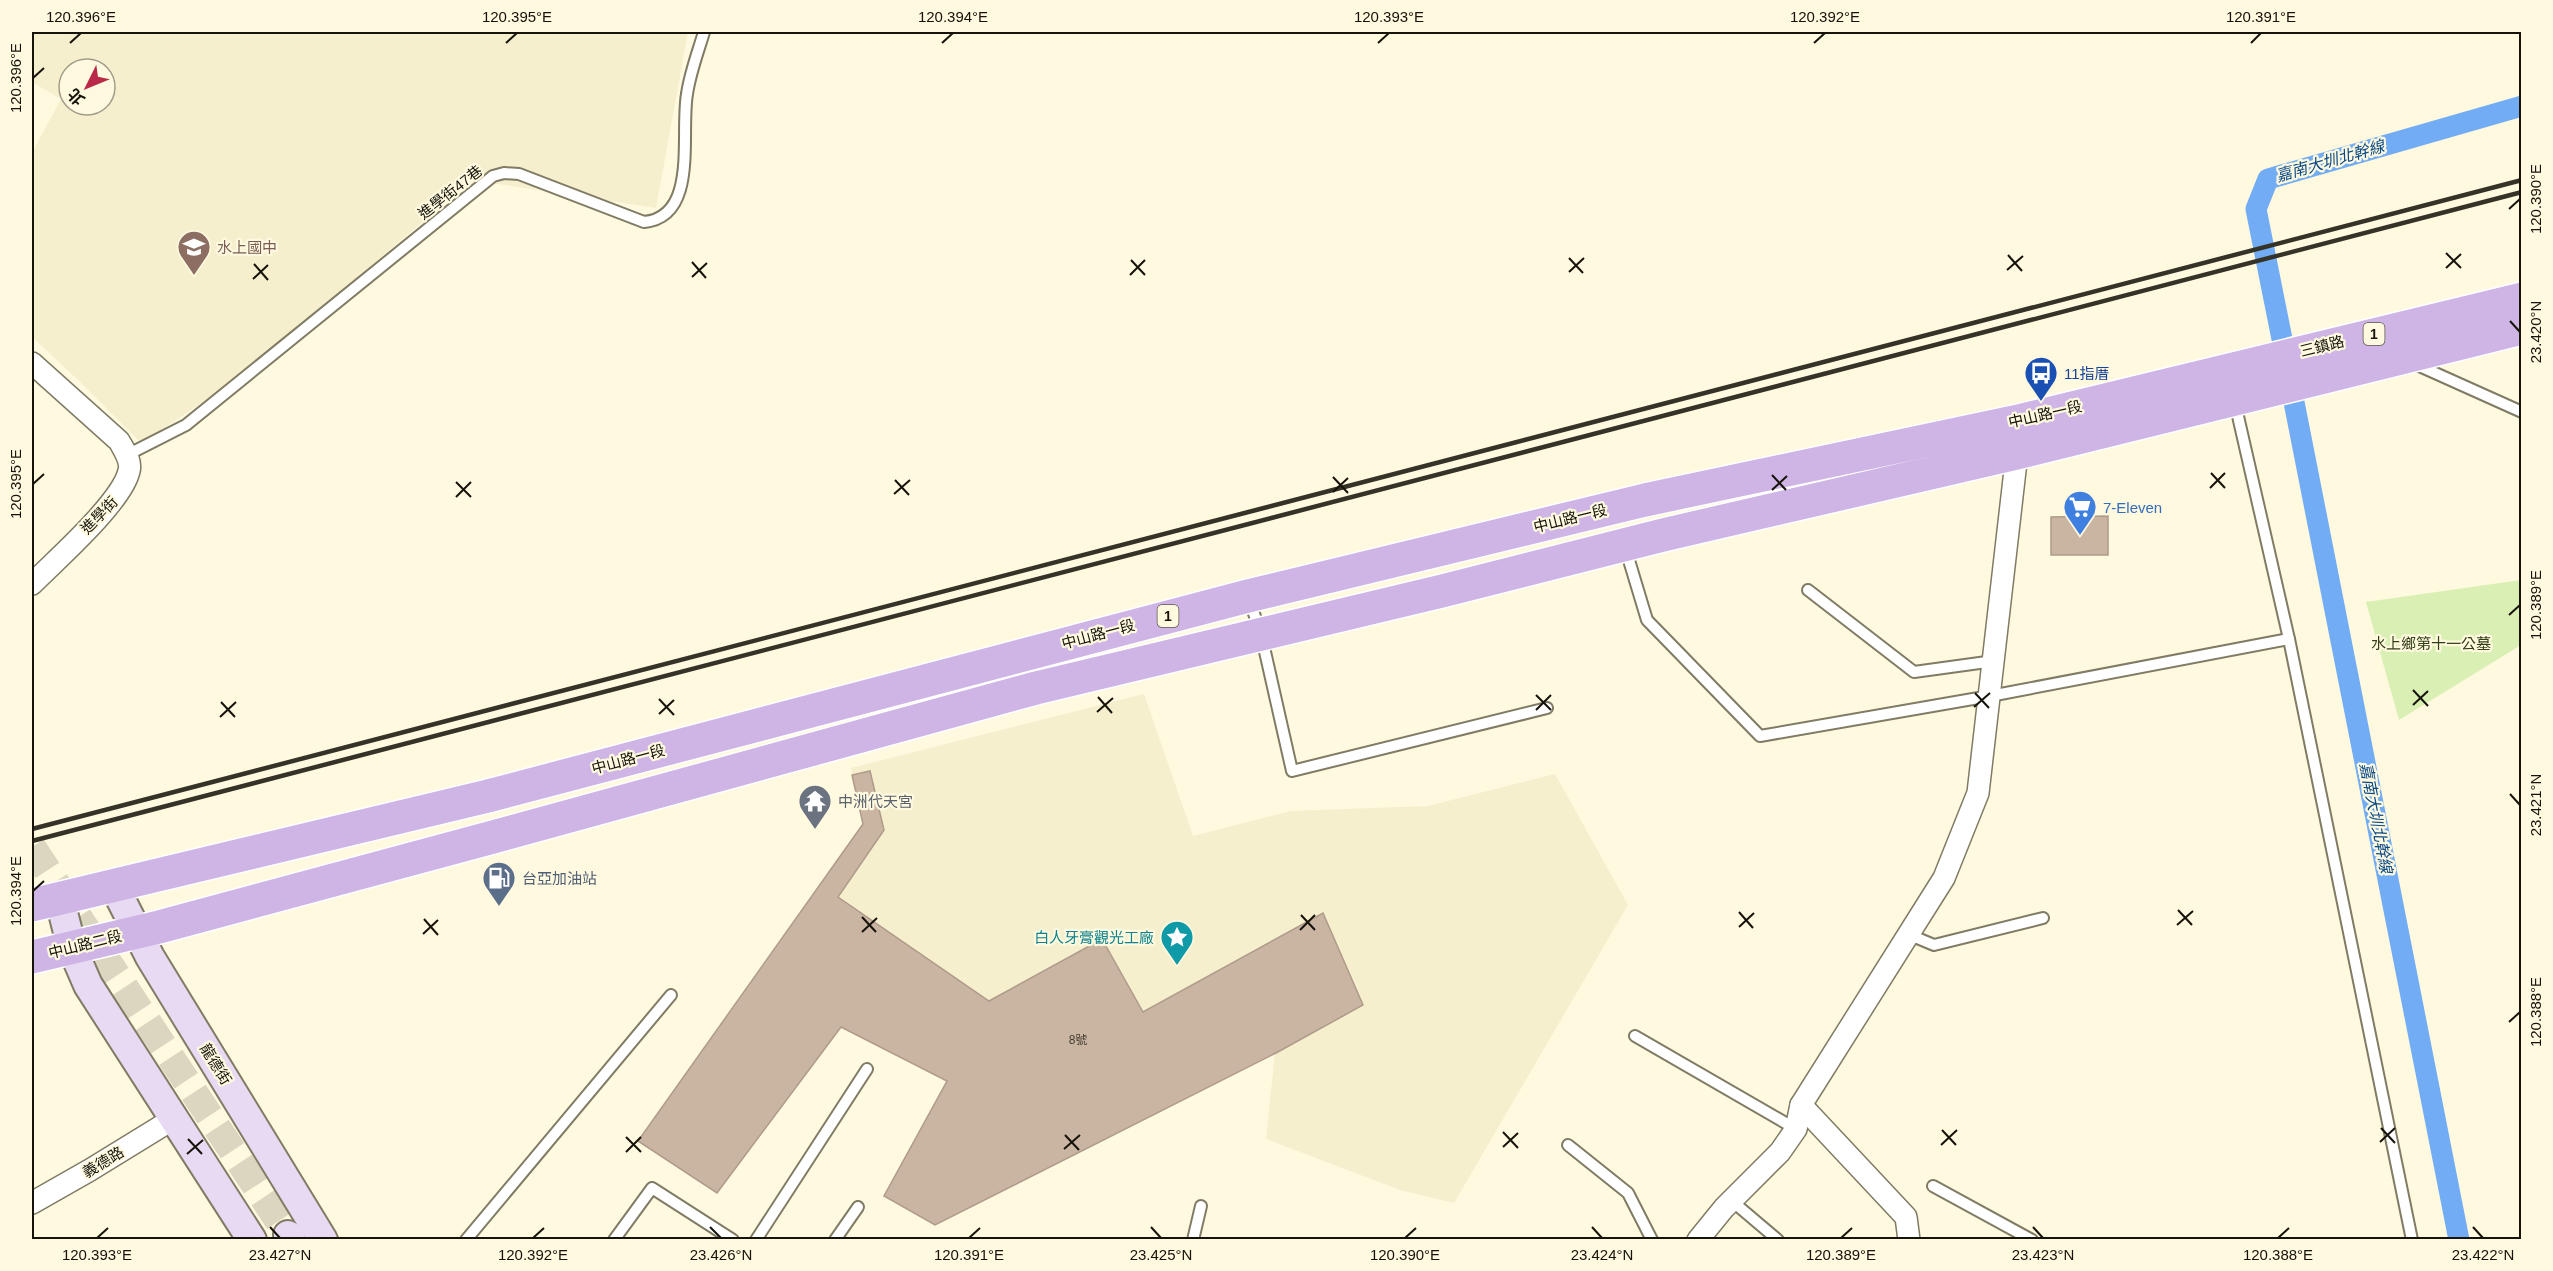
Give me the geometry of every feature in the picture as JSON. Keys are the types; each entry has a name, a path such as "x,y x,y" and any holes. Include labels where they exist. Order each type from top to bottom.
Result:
{"main road":[{"name":"三鎮路","path":"2231,385 2522,299"},
{"name":"三鎮路","path":"2231,385 2403,358 2522,328"},
{"name":"中山路一段","path":"144,944 493,837 1036,688 1625,545 2016,437 2231,385"},
{"name":"中山路一段","path":"114,886 138,878 488,796 1248,596 1645,500 2016,437"},
{"path":"488,796 493,837"},
{"name":"1","path":"45,901 114,886"},
{"name":"龍德街","path":"114,886 144,944 324,1239"},
{"path":"45,901 72,948 88,985 172,1119 252,1239"},
{"name":"中山路二段","path":"32,957 72,948 144,944"}],"street":[{"path":"32,363 119,441 128,455"},
{"path":"1698,1239 1780,1152 1796,1129 1801,1105 1944,878 1978,793 1994,661 2016,437"},
{"name":"進學街","path":"32,584 118,496 130,470 128,455"},
{"path":"1801,1105 1906,1217 1909,1239"},
{"name":"義德路","path":"32,1203 172,1119"}],"lane":[{"name":"進學街47巷","path":"128,455 186,425 493,176 504,173 519,174 644,222 656,221 671,212 682,185 687,94 704,32"},
{"path":"2403,358 2522,412"},
{"path":"2231,385 2289,639 2412,1239"},
{"path":"1625,545 1647,620 1760,736 1990,696 2289,639"},
{"path":"1808,590 1914,672 1994,661"},
{"path":"1248,596 1262,634 1292,771 1547,708"},
{"path":"1910,934 1934,945 2043,918"},
{"path":"466,1239 671,995"},
{"path":"1635,1036 1796,1129"},
{"path":"756,1239 867,1069"},
{"path":"1568,1145 1628,1193 1652,1239"},
{"path":"1933,1186 2032,1239"},
{"path":"614,1239 652,1188 733,1239"},
{"path":"1732,1201 1778,1239"},
{"path":"1193,1239 1201,1206"},
{"path":"835,1239 858,1207"}],"shaded area":[{"name":"水上國中","path":"33,32 688,32 656,208 472,180 234,382 141,443 32,337 32,153 57,106 57,117 117,117 117,57 57,57 57,97 32,82"},
{"name":"白人牙膏觀光工廠","path":"1144,694 1193,836 1291,811 1428,806 1555,774 1628,905 1454,1203 1400,1190 1266,1139 1275,1053 935,1225 884,1196 947,1081 841,1027 717,1193 638,1141 863,824 851,768"}],"green space":[{"name":"水上鄉第十一公墓","path":"2521,580 2521,645 2399,720 2366,602"}],"building":[{"name":"7-Eleven","path":"2108,516 2108,555 2051,555 2051,517"},
{"path":"870,771 884,830 838,897 989,1001 1102,939 1143,1012 1323,913 1363,1005 1276,1053 935,1225 884,1196 947,1081 841,1027 717,1193 638,1141 863,824 852,775"}],"waterway":[{"name":"嘉南大圳北幹線","path":"2283,344 2256,209 2268,179 2522,106"},
{"name":"嘉南大圳北幹線","path":"2293,397 2459,1240"}],"tunnel":[{"path":"32,847 288,1235"}],"railway":[{"path":"32,829 2522,180"},
{"path":"32,841 2522,192"}],"place":[{"name":"水上國中","path":"194,276"},
{"name":"11指厝","path":"2041,402"},
{"name":"7-Eleven","path":"2080,536"},
{"name":"中洲代天宮","path":"815,830"},
{"name":"台亞加油站","path":"499,907"},
{"name":"白人牙膏觀光工廠","path":"1177,966"}]}
